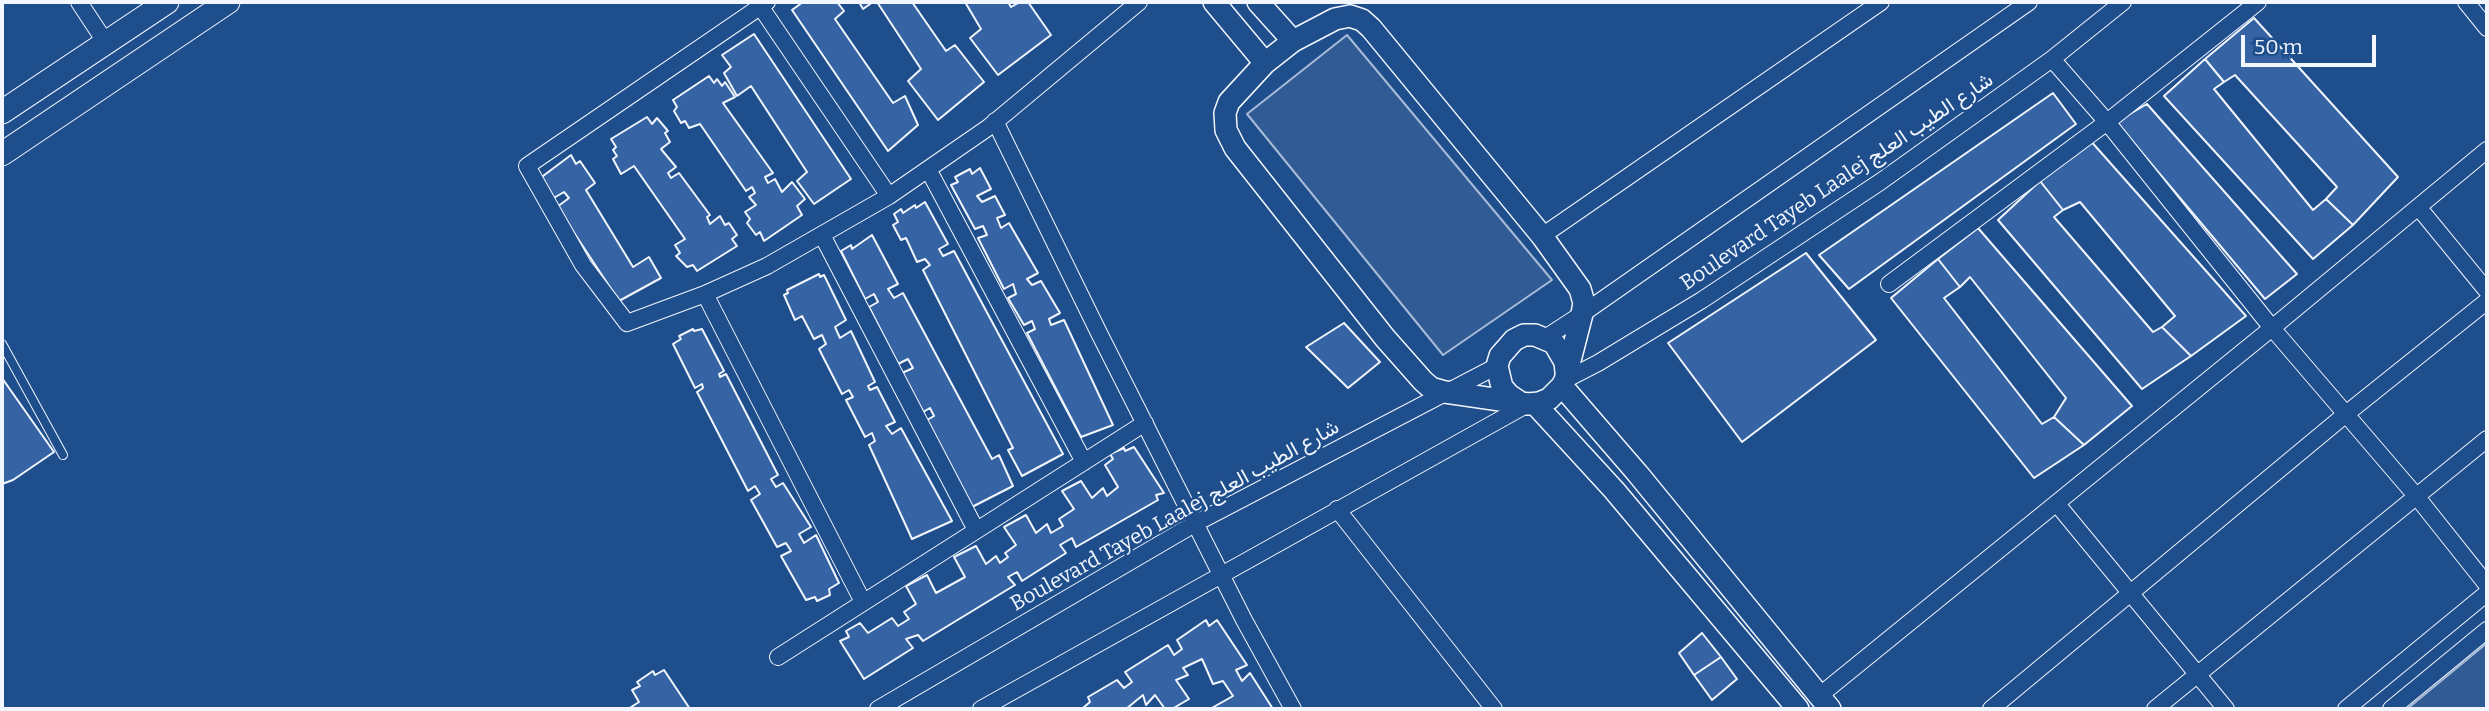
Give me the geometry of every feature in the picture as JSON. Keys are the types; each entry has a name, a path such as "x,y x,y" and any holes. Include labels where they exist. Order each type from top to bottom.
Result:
{"main road":[{"path":"2,112 167,2"},
{"path":"2,154 228,2"}],"street":[{"path":"79,2 106,43"},
{"path":"889,196 763,4 527,166 583,265 627,323 705,294 767,266 889,196 995,121 1139,2"},
{"path":"1213,2 1265,63"},
{"path":"1258,2 1293,41"},
{"path":"1542,236 1881,2"},
{"name":"Boulevard Tayeb Laalej شارع الطيب العلج","path":"1545,338 2007,8 2029,2"},
{"name":"Boulevard Tayeb Laalej شارع الطيب العلج","path":"1564,380 1598,363 1713,293 1880,182 2052,59 2123,2"},
{"path":"1889,284 2107,122 2258,2"},
{"path":"2466,2 2487,28"},
{"path":"1350,16 1362,20 1542,236 1580,289 1584,303 1564,380 1549,399 1527,403 1445,392 1432,388 1423,381 1235,149 1226,130 1225,113 1229,102 1265,63 1293,41 1335,19 1350,16"},
{"path":"2052,59 2107,122 2272,328 2417,497 2487,585"},
{"path":"995,121 1145,423 1293,709"},
{"path":"1798,709 1614,490 1527,403 1508,395 1502,387 1497,366 1500,355 1514,340 1524,335 1535,335 1554,343 1565,362 1564,380 1825,702 2057,504 2419,208 2487,149"},
{"path":"928,169 1084,462"},
{"path":"2419,208 2487,291"},
{"path":"822,235 976,530"},
{"path":"705,294 863,602"},
{"path":"1991,709 2346,414 2487,301"},
{"name":"Boulevard Tayeb Laalej شارع الطيب العلج","path":"878,709 1196,523 1497,366"},
{"path":"981,709 1527,403"},
{"path":"778,657 1145,423"},
{"path":"2155,709 2487,439"},
{"path":"2057,504 2226,709"},
{"path":"1337,509 1494,709"},
{"path":"2346,709 2487,593"},
{"path":"2391,709 2487,630"}],"lane":[{"path":"2,344 63,455"}],"shaded area":[{"path":"1347,35 1552,280 1443,355 1247,114"},
{"path":"2487,643 2487,709 2407,709"}],"building":[{"path":"803,2 837,2 844,11 835,19 893,103 905,96 918,125 888,151 792,10"},
{"path":"859,2 873,2 863,9"},
{"path":"877,2 912,2 946,51 955,45 984,82 938,120 908,81 921,69"},
{"path":"965,2 1008,2 1011,7 1020,2 1028,2 1051,35 998,75 970,38 981,29"},
{"path":"2254,18 2398,177 2353,225 2326,199 2337,187 2235,75 2224,82 2205,59"},
{"path":"754,34 851,179 814,204 797,181 807,172 751,86 737,96 724,73 731,67 722,55"},
{"path":"2205,59 2224,82 2214,89 2313,210 2326,199 2353,225 2313,259 2164,96"},
{"path":"709,76 714,83 717,79 722,86 725,82 735,97 723,103 773,173 765,177 768,183 775,179 782,192 792,182 805,199 797,206 802,215 764,241 760,232 756,235 747,223 750,219 745,212 756,205 749,197 755,193 752,187 746,191 700,124 689,128 685,121 681,123 674,111 677,107 673,100"},
{"path":"2053,93 2076,124 1849,289 1819,255"},
{"path":"2147,104 2297,274 2265,299 2116,122"},
{"path":"647,117 652,124 657,118 668,131 665,133 670,142 661,149 676,167 668,173 671,178 679,173 710,215 707,217 710,224 720,216 725,225 729,223 737,235 732,239 737,246 697,271 693,265 687,267 676,256 680,253 675,245 685,239 634,166 621,174 613,159 617,156 611,139"},
{"path":"2089,139 2246,316 2191,356 2162,327 2175,316 2080,202 2063,210 2040,181"},
{"path":"571,155 576,164 580,161 595,183 586,190 633,267 649,257 661,278 619,301 557,207 569,198 564,192 552,199 539,179"},
{"path":"980,168 991,189 977,196 982,202 995,196 1005,215 997,218 1001,228 1009,223 1038,273 1027,279 1032,285 1041,281 1060,313 1049,319 1051,325 1064,320 1113,425 1081,437 1027,333 1035,329 1032,321 1024,325 1008,298 1016,294 1013,284 1004,289 978,238 987,235 983,226 975,229 951,185 958,182 955,177 970,169 972,174"},
{"path":"2040,181 2063,210 2054,217 2153,332 2162,327 2191,356 2142,389 1998,220"},
{"path":"925,202 948,244 939,249 943,256 954,251 1063,454 1022,476 1008,450 1013,448 923,270 930,265 925,259 917,262 906,238 901,240 893,225 898,222 894,214 901,209 903,213 915,205 916,208"},
{"path":"1978,228 2132,406 2084,445 2054,417 2066,398 1970,277 1960,287 1938,259"},
{"path":"872,235 898,284 888,289 894,298 903,293 992,459 999,455 1013,486 972,507 927,420 934,416 930,408 923,412 902,373 913,368 908,359 898,364 869,307 878,302 874,294 865,299 841,251 851,245 852,249"},
{"path":"1806,253 1876,340 1742,442 1668,343"},
{"path":"1938,259 1960,287 1944,298 2042,424 2054,417 2084,445 2034,478 1891,298"},
{"path":"819,274 820,277 824,275 846,320 835,327 840,338 851,331 875,382 868,386 870,390 877,387 895,422 886,426 892,434 901,428 952,521 912,539 869,445 875,441 872,433 865,437 846,400 853,397 849,390 842,394 819,349 826,344 822,335 814,339 802,316 795,320 784,295 788,293 787,290"},
{"path":"1344,323 1380,362 1348,388 1306,347"},
{"path":"693,329 702,329 724,371 719,374 720,377 726,374 778,475 771,479 776,487 783,483 811,527 799,534 804,543 816,535 839,583 829,589 830,595 817,601 815,597 806,600 781,556 791,551 786,543 777,547 751,500 760,494 755,486 748,491 697,392 703,388 702,384 695,388 673,344 681,339 679,336"},
{"path":"2,378 54,452 13,480 2,484"},
{"path":"1134,447 1164,493 1156,495 1158,500 1076,547 1072,538 1060,545 1066,553 1022,581 1017,572 1008,577 1015,585 923,641 918,635 906,639 913,648 864,679 840,641 849,637 846,631 860,623 868,633 892,618 898,626 909,619 904,612 916,604 906,586 927,575 936,593 965,577 954,557 976,546 986,564 996,556 1000,563 1008,557 1005,553 1016,545 1004,527 1026,515 1036,533 1047,524 1051,533 1063,526 1059,519 1074,509 1062,491 1081,481 1092,498 1103,488 1107,496 1118,487 1105,465 1113,459 1110,454"},
{"path":"1206,620 1209,626 1217,620 1247,665 1236,670 1242,681 1250,673 1273,709 1210,709 1233,696 1223,681 1213,684 1202,659 1183,668 1188,675 1176,680 1189,699 1172,709 1165,709 1155,695 1146,705 1143,695 1126,709 1085,709 1090,702 1088,697 1117,680 1124,688 1132,682 1125,672 1168,645 1174,655 1182,649 1177,640"},
{"path":"1702,633 1721,657 1694,675 1679,653"},
{"path":"1721,657 1737,679 1712,700 1694,675"},
{"path":"664,670 690,709 628,709 639,702 632,690 640,686 637,682 653,671 655,675"}]}
